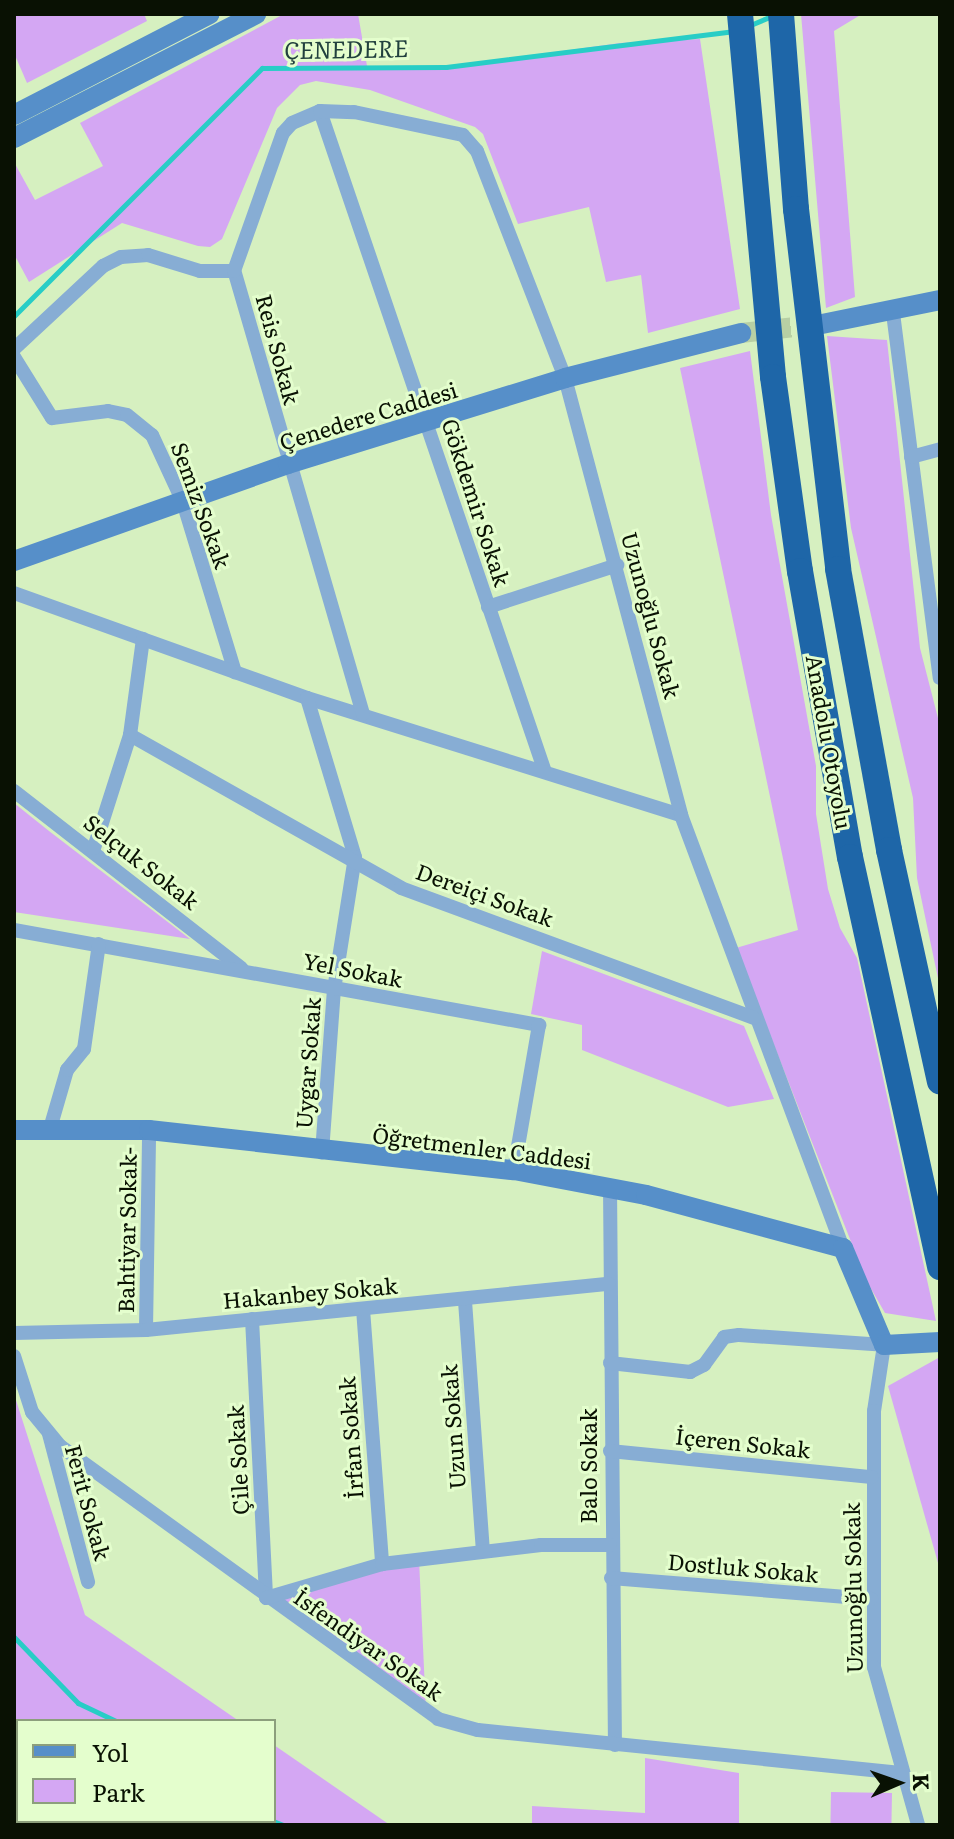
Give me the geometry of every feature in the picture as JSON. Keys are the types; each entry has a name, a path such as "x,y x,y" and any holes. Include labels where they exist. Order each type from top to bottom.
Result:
{"highway":[{"name":"Anadolu Otoyolu","path":"740,14 773,377 823,708 873,969 940,1267"},
{"name":"Anadolu Otoyolu","path":"781,14 796,209 838,569 889,850 940,1081"}],"street":[{"path":"14,115 210,14"},
{"path":"14,138 256,14"},
{"name":"Reis Sokak","path":"320,111 292,123 283,133 234,271 363,714"},
{"name":"Uzunoğlu Sokak","path":"320,111 354,112 470,140 565,378 681,815 754,1018 843,1248"},
{"name":"Gökdemir Sokak","path":"320,111 545,772"},
{"path":"14,349 103,266 121,257 148,255 200,271 234,271"},
{"path":"822,324 893,313 940,300"},
{"path":"893,313 940,678"},
{"name":"Çenedere Caddesi","path":"14,561 288,464 565,378 741,333"},
{"name":"Semiz Sokak","path":"14,357 52,418 108,411 145,428 159,445 183,502 235,672"},
{"path":"911,457 940,449"},
{"path":"488,607 617,565"},
{"path":"14,593 307,698 681,815"},
{"path":"94,848 130,735 143,639"},
{"name":"Uygar Sokak","path":"307,698 355,857 334,989 322,1153"},
{"name":"Dereiçi Sokak","path":"130,735 355,857 401,888 754,1018"},
{"name":"Selçuk Sokak","path":"14,791 94,848 241,968"},
{"name":"Yel Sokak","path":"14,930 241,968 334,989 539,1025 514,1170"},
{"path":"49,1132 67,1070 84,1049 99,944"},
{"name":"Öğretmenler Caddesi","path":"14,1130 149,1130 322,1153 514,1170 610,1187 843,1248"},
{"name":"Bahtiyar Sokak-","path":"146,1330 149,1130"},
{"name":"Balo Sokak","path":"610,1187 610,1545 615,1745"},
{"path":"843,1248 884,1345"},
{"name":"Hakanbey Sokak","path":"14,1333 146,1330 465,1301 609,1284"},
{"name":"Uzun Sokak","path":"465,1301 483,1550"},
{"name":"İrfan Sokak","path":"363,1309 382,1564"},
{"name":"Çile Sokak","path":"252,1319 266,1598"},
{"path":"610,1363 690,1372 704,1365 724,1337 739,1335 884,1345 931,1344"},
{"name":"Uzunoğlu Sokak","path":"884,1345 874,1411 872,1477 871,1599 876,1685 918,1825"},
{"name":"İsfendiyar Sokak","path":"14,1356 32,1412 48,1434 266,1598 438,1719 478,1730 901,1773"},
{"name":"Ferit Sokak","path":"48,1434 88,1582"},
{"name":"İçeren Sokak","path":"610,1451 872,1477"},
{"path":"266,1598 382,1564 483,1550 610,1545"},
{"name":"Dostluk Sokak","path":"611,1578 871,1599"}],"green space":[{"path":"14,14 144,14 147,21 27,83 14,53"},
{"path":"284,14 358,14 367,66 446,67 620,43 700,39 740,309 648,333 641,275 606,282 589,207 518,224 483,134 475,127 370,90 316,81 300,85 277,108 222,239 210,247 198,246 122,223 29,282 14,254 14,162 35,200 103,166 80,123"},
{"path":"801,14 862,14 834,31 855,297 826,308"},
{"path":"827,336 887,340 920,648 940,726 940,988 917,878 913,798 851,528"},
{"path":"750,351 771,515 816,766 816,814 828,889 840,928 857,958 936,1321 885,1313 866,1280 736,948 798,930 680,368"},
{"path":"14,803 49,831 190,939 14,912"},
{"path":"542,951 744,1026 774,1099 728,1107 582,1050 582,1025 531,1014"},
{"path":"940,1357 940,1570 888,1386"},
{"path":"14,1394 85,1615 236,1719 16,1719 16,1776"},
{"path":"419,1559 426,1712 266,1598"},
{"path":"276,1746 390,1825 240,1823 276,1823"},
{"path":"645,1758 739,1773 739,1825 532,1825 532,1806 645,1813"},
{"path":"831,1792 892,1793 891,1825 830,1825"}],"waterway":[{"name":"ÇENEDERE","path":"748,26 772,16"},
{"name":"ÇENEDERE","path":"14,316 262,68 446,67 735,31"},
{"path":"14,1637 78,1703 112,1719"},
{"path":"276,1822 283,1825"}],"tunnel":[{"path":"741,333 822,324"}]}
